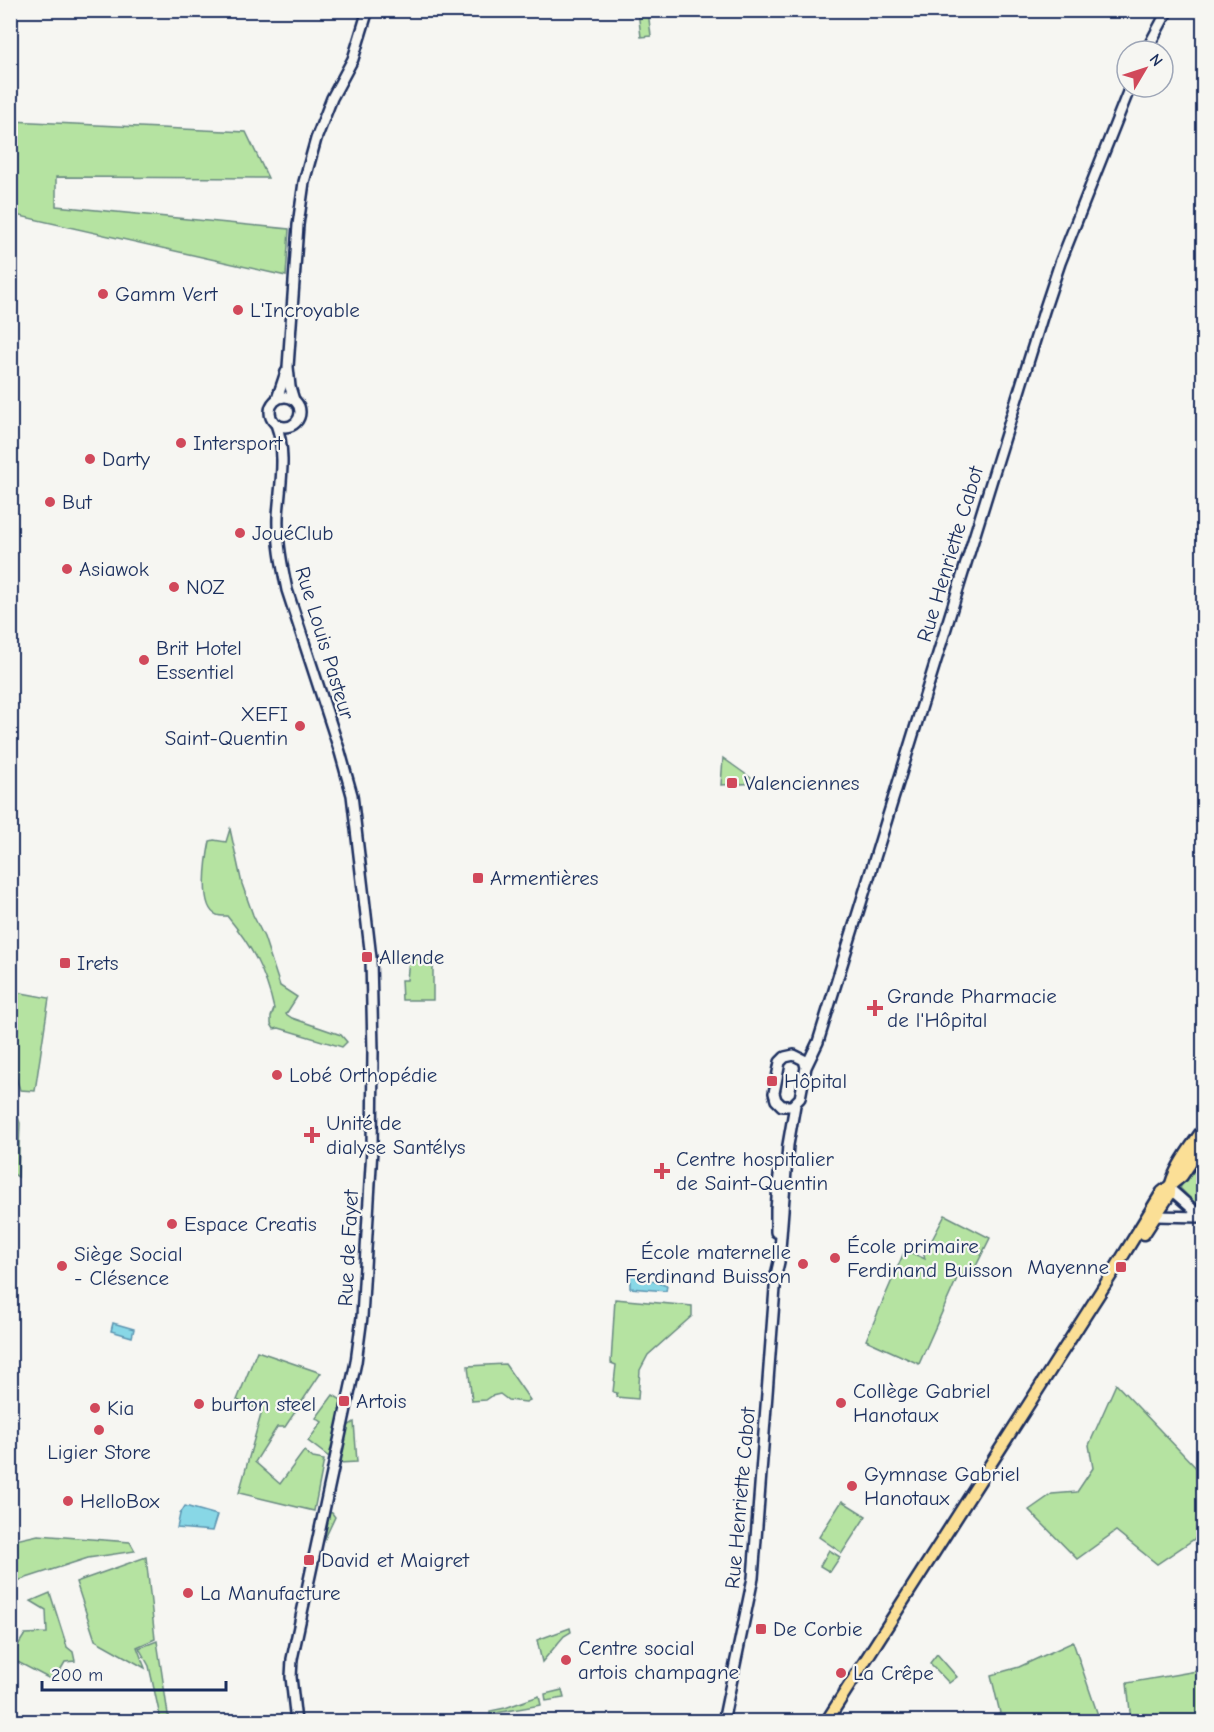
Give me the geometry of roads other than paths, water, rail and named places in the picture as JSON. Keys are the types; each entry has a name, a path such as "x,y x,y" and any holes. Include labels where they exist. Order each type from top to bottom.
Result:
{"main road":[{"path":"1115,1269 1139,1241 1170,1194 1176,1172 1203,1128"},
{"path":"826,1722 1162,1192 1170,1188 1182,1176 1203,1143"}],"street":[{"path":"294,400 286,397 274,402 270,411 276,424 284,427 292,425 300,413 290,387 288,367 298,225 307,169 332,98 353,59 368,10"},
{"path":"1152,39 1167,11"},
{"name":"Rue Henriette Cabot","path":"776,1275 788,1145 795,1105 801,1098 806,1067 820,1036 1044,311 1060,263 1125,99"},
{"path":"278,399 288,367"},
{"name":"Rue Louis Pasteur","path":"276,424 282,453 278,532 283,572 346,771"},
{"name":"Rue Louis Pasteur","path":"282,453 292,425"},
{"name":"Rue de Fayet","path":"296,1722 291,1677 292,1659 356,1362 362,1317 372,1149 371,958 357,827 346,771"},
{"path":"797,1056 811,1048 820,1036"},
{"name":"Rue Henriette Cabot","path":"723,1722 753,1578 776,1275 776,1209 786,1121 782,1106 776,1100 774,1093 780,1062 788,1056 797,1056"},
{"path":"797,1056 804,1060 806,1067"},
{"path":"782,1106 795,1105"},
{"path":"1170,1188 1202,1218"},
{"path":"1156,1216 1202,1218"}],"water":[{"path":"630,1273 667,1286 666,1291 630,1288"},
{"path":"113,1323 134,1329 132,1337 111,1331"},
{"path":"185,1506 217,1515 212,1531 177,1528 180,1514"}],"place":[{"name":"Gamm Vert","path":"103,294"},
{"name":"L'Incroyable","path":"238,310"},
{"name":"Intersport","path":"181,443"},
{"name":"Darty","path":"90,459"},
{"name":"But","path":"50,502"},
{"name":"JouéClub","path":"240,533"},
{"name":"Asiawok","path":"67,569"},
{"name":"NOZ","path":"174,587"},
{"name":"Brit Hotel Essentiel","path":"144,660"},
{"name":"XEFI Saint-Quentin","path":"300,726"},
{"name":"Valenciennes","path":"732,783"},
{"name":"Armentières","path":"478,878"},
{"name":"Allende","path":"367,957"},
{"name":"Irets","path":"65,963"},
{"name":"Grande Pharmacie de l'Hôpital","path":"875,1008"},
{"name":"Lobé Orthopédie","path":"277,1075"},
{"name":"Hôpital","path":"772,1081"},
{"name":"Unité de dialyse Santélys","path":"312,1135"},
{"name":"Centre hospitalier de Saint-Quentin","path":"662,1171"},
{"name":"Espace Creatis","path":"172,1224"},
{"name":"École primaire Ferdinand Buisson","path":"835,1258"},
{"name":"École maternelle Ferdinand Buisson","path":"803,1264"},
{"name":"Siège Social - Clésence","path":"62,1266"},
{"name":"Mayenne","path":"1121,1267"},
{"name":"Artois","path":"344,1401"},
{"name":"Collège Gabriel Hanotaux","path":"841,1403"},
{"name":"burton steel","path":"199,1404"},
{"name":"Kia","path":"95,1408"},
{"name":"Ligier Store","path":"99,1430"},
{"name":"Gymnase Gabriel Hanotaux","path":"852,1486"},
{"name":"HelloBox","path":"68,1501"},
{"name":"David et Maigret","path":"309,1560"},
{"name":"La Manufacture","path":"188,1593"},
{"name":"De Corbie","path":"761,1629"},
{"name":"Centre social artois champagne","path":"566,1660"},
{"name":"La Crêpe","path":"841,1673"}]}
